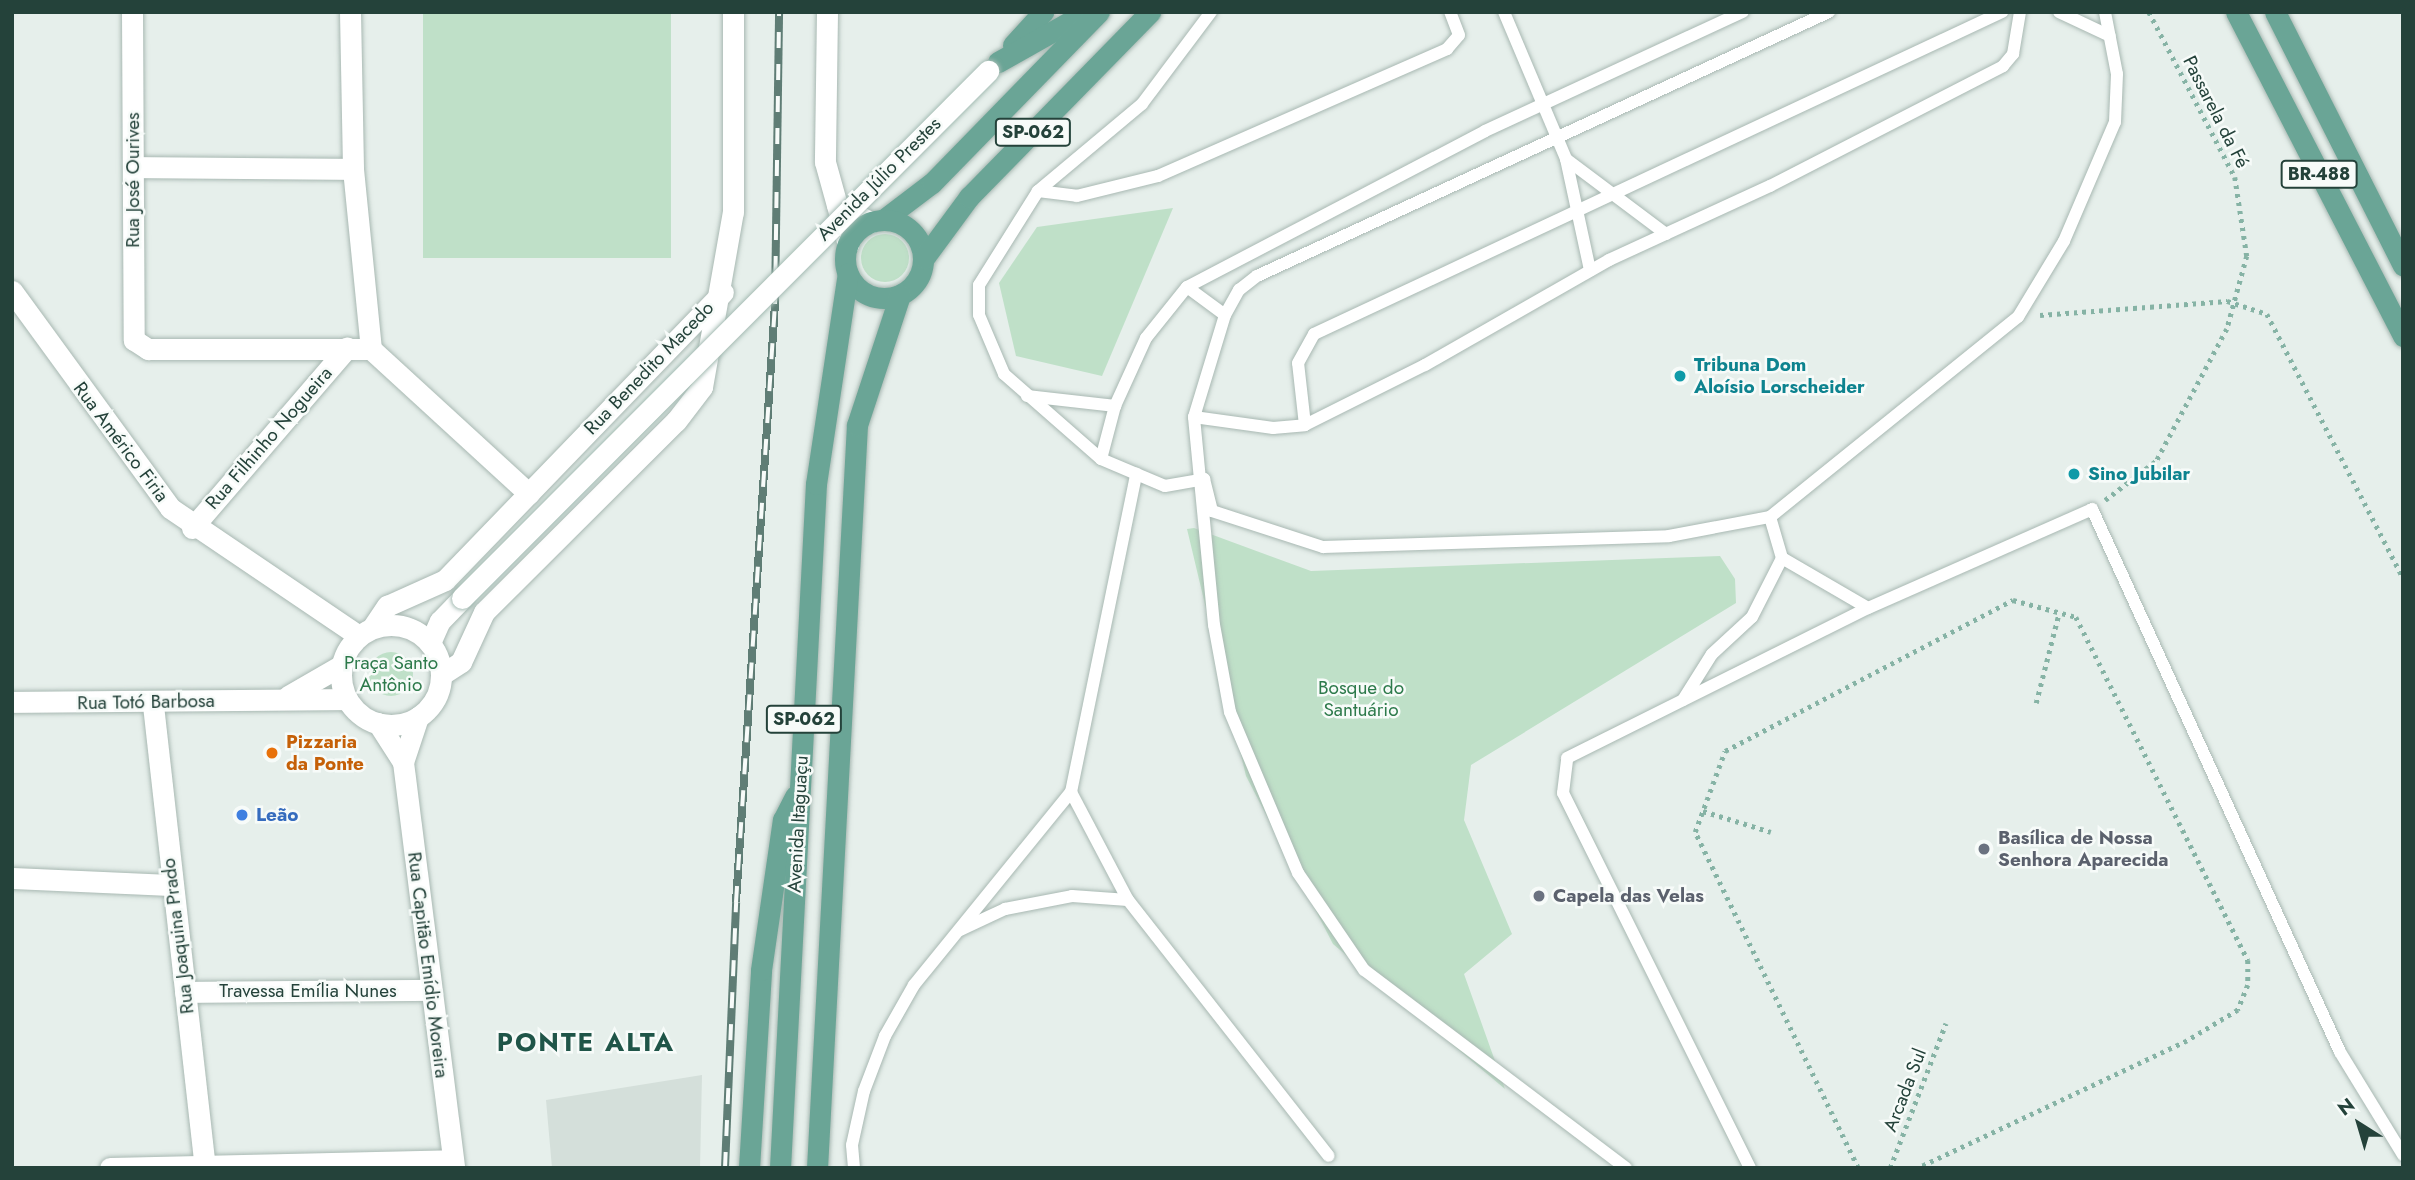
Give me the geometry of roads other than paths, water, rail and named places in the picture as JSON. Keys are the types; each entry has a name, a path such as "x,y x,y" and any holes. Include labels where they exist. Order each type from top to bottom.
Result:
{"main road":[{"name":"Avenida Júlio Prestes","path":"993,66 1043,12"},
{"path":"993,66 1087,12"},
{"name":"Avenida Júlio Prestes","path":"877,221 932,183 1100,12"},
{"name":"SP-062","path":"900,295 917,280 924,258 969,197 1150,12"},
{"name":"BR-488","path":"2236,12 2403,336"},
{"name":"BR-488","path":"2275,12 2403,265"},
{"path":"877,221 906,226 924,258"},
{"name":"SP-062","path":"848,273 848,245 877,221"},
{"path":"848,273 875,297 900,295"},
{"name":"Avenida Itaguaçu","path":"780,1168 816,484 848,273"},
{"name":"Avenida Itaguaçu","path":"817,1168 857,425 900,295"},
{"path":"749,1168 768,913 783,820 800,784"}],"street":[{"name":"Rua José Ourives","path":"132,12 132,331 139,346 347,348"},
{"path":"350,12 353,169 371,349"},
{"name":"Rua Benedito Macedo","path":"366,632 387,606 445,580 723,292 733,212 733,12"},
{"path":"827,12 823,140 848,245"},
{"name":"Avenida Júlio Prestes","path":"423,637 993,66"},
{"path":"134,167 353,169"},
{"path":"837,205 877,221"},
{"name":"Rua Américo Firia","path":"12,291 127,456 192,528 366,632"},
{"path":"441,675 461,662 484,612 693,402 706,376 723,292"},
{"path":"347,348 371,349 529,494"},
{"name":"Rua Filhinho Nogueira","path":"192,528 347,348"},
{"path":"366,632 423,637 441,675 435,699 418,717 378,723 346,699 342,665 366,632"},
{"name":"Rua Totó Barbosa","path":"280,700 342,665"},
{"name":"Rua Totó Barbosa","path":"12,702 153,705 346,699"},
{"name":"Rua Joaquina Prado","path":"153,705 171,886 205,1167"},
{"name":"Rua Capitão Emídio Moreira","path":"418,717 403,762 454,1164"},
{"name":"Rua Capitão Emídio Moreira","path":"378,723 403,762"},
{"path":"12,878 171,886"},
{"name":"Travessa Emília Nunes","path":"185,992 431,990"},
{"path":"110,1168 454,1164"}],"lane":[{"path":"1204,479 1165,486 1101,459 1027,396 989,346 979,285 1038,191 1142,104 1211,12"},
{"path":"1038,191 1077,196 1158,176 1447,49 1459,35 1450,12"},
{"path":"1504,12 1566,159 1590,270"},
{"path":"1101,459 1115,405 1146,338 1187,287 1543,104 1743,12"},
{"path":"1829,12 1558,142 1257,276 1239,290 1225,316 1194,417 1212,511 1323,547 1669,536 1770,517 2018,317 2064,241 2115,122 2117,74 2105,12"},
{"path":"1305,425 1298,363 1314,334 1612,190 2002,12"},
{"path":"1194,417 1272,428 1305,425 1425,365 1590,270 2003,66 2013,54 2020,12"},
{"path":"2059,12 2110,36"},
{"path":"1566,159 1612,190 1667,234"},
{"path":"1187,287 1225,316"},
{"path":"1027,396 1115,405"},
{"path":"854,1168 852,1145 864,1091 885,1036 956,932 1071,792 1136,474"},
{"path":"1204,479 1214,625 1230,712 1298,873 1364,970 1612,1162 1626,1168"},
{"path":"1750,1168 1563,793 1567,758 1868,608 2092,509 2340,1052 2403,1155"},
{"path":"1683,700 1712,654 1752,617 1782,558 1770,517"},
{"path":"1782,558 1868,608"},
{"path":"1071,792 1128,900 1329,1156"},
{"path":"956,932 1005,909 1061,898 1128,900"}],"railway":[{"path":"725,1168 736,902 775,304 779,12"}],"place":[{"name":"Tribuna Dom Aloísio Lorscheider","path":"1680,376"},
{"name":"Sino Jubilar","path":"2074,474"},
{"name":"Pizzaria da Ponte","path":"272,753"},
{"name":"Leão","path":"242,815"},
{"name":"Basílica de Nossa Senhora Aparecida","path":"1984,849"},
{"name":"Capela das Velas","path":"1539,896"}],"district":[{"name":"PONTE ALTA","path":"586,1043"}],"park label":[{"name":"Praça Santo Antônio","path":"391,674"},
{"name":"Bosque do Santuário","path":"1361,699"}]}
